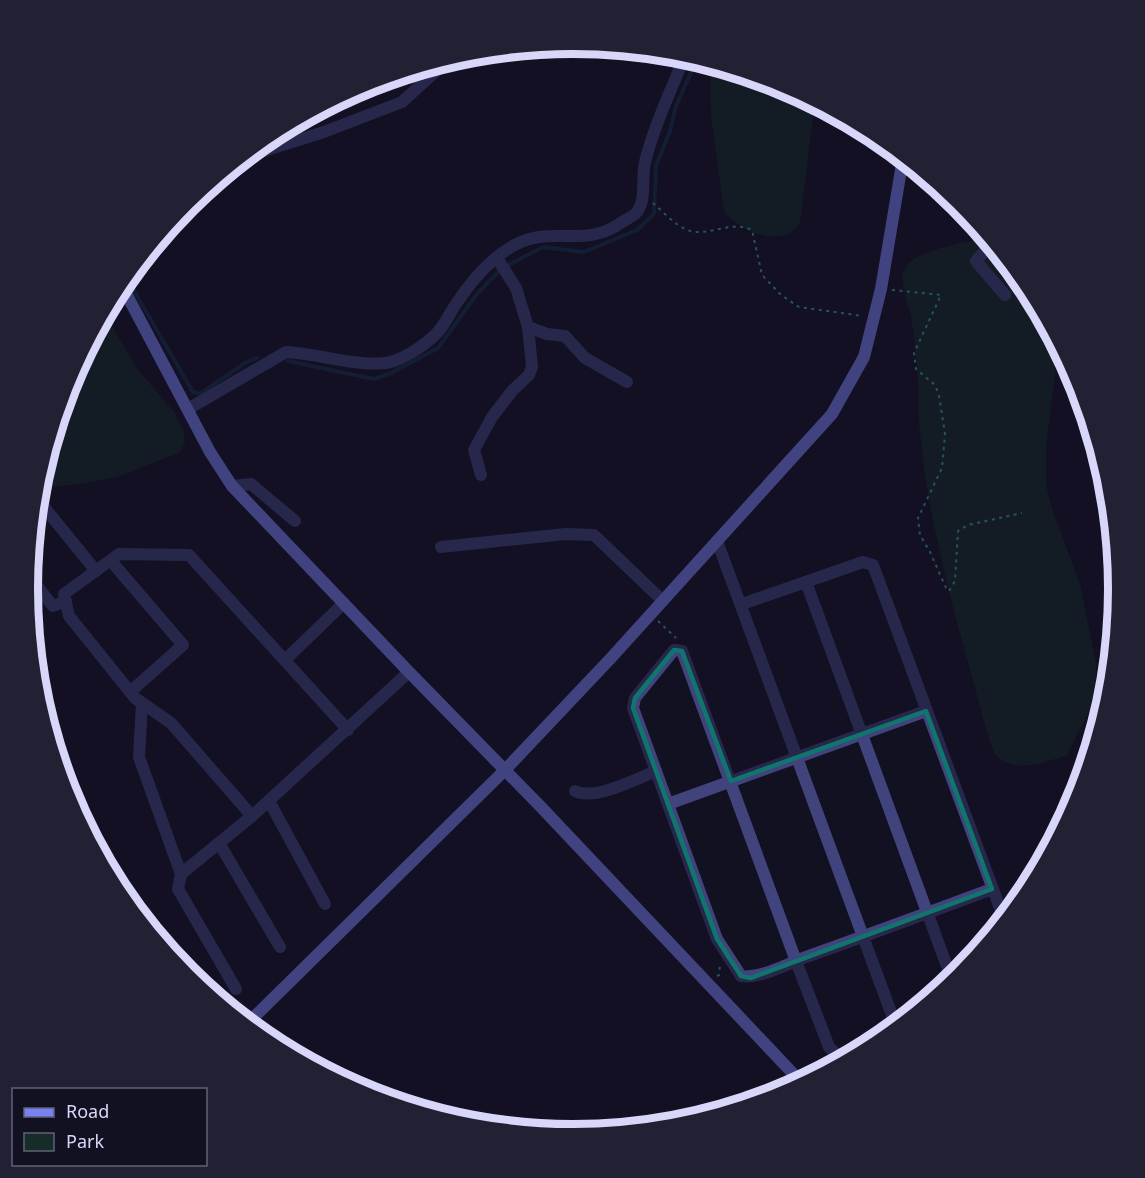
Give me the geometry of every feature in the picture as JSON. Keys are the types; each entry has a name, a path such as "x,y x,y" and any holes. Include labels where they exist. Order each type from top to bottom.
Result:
{"street":[{"path":"188,409 286,352 302,352 366,363 391,362 405,357 436,334 460,297 483,268 521,242 544,236 588,237 615,228 637,212 643,194 644,164 682,65"},
{"path":"268,149 324,132 402,102 435,72"},
{"path":"253,1018 506,770 832,414 864,357 881,289 901,168"},
{"path":"986,250 976,261 1005,295"},
{"path":"481,475 474,450 492,417 512,391 529,375 532,367 528,327 516,288 497,258"},
{"path":"127,294 210,452 232,486 506,770 795,1075"},
{"path":"528,327 547,334 565,336 585,358 627,382"},
{"path":"232,486 250,484 295,521"},
{"path":"44,507 96,571"},
{"path":"441,547 566,534 594,535 663,601"},
{"path":"717,541 893,1017"},
{"path":"252,816 171,723 130,692 69,616 64,594 120,554 189,555 348,730"},
{"path":"111,561 183,645 130,692"},
{"path":"742,604 863,562 873,566 1000,910"},
{"path":"806,582 948,970"},
{"path":"38,587 53,606 66,601"},
{"path":"285,660 344,603"},
{"path":"836,1054 829,1047 795,961 682,651 674,650 635,698 633,708 717,939 741,976 750,978 795,961 863,937 992,889"},
{"path":"181,874 269,801 409,672"},
{"path":"142,703 139,757 181,874 178,889 236,989"},
{"path":"668,804 926,711"},
{"path":"575,791 582,795 596,794 656,771"},
{"path":"269,801 325,904"},
{"path":"219,843 280,947"}],"path":[{"path":"643,194 680,227 695,232 743,225 752,230 762,275 781,295 799,307 875,317"},
{"path":"881,289 941,296 914,353 916,369 935,385 939,395 945,434 942,468 918,518 920,535 947,591 955,581 958,531 968,525 1022,513"},
{"path":"650,615 677,639 682,651"},
{"path":"707,981 719,975 722,947"}],"highlighted area":[{"path":"674,650 682,651 731,781 926,711 992,889 751,978 741,976 717,939 633,708 635,698"}],"green space":[{"path":"710,72 744,82 812,111 800,222 793,231 773,237 762,235 740,225 724,211 711,116"},
{"path":"978,239 1017,292 1055,359 1046,446 1046,486 1053,512 1080,584 1096,664 1096,681 1089,711 1067,755 1031,765 1012,764 1004,761 994,752 958,625 931,510 919,424 915,341 903,285 903,273 910,262 919,256"},
{"path":"109,321 138,370 174,412 183,430 185,442 180,452 117,477 48,487 66,417 78,384"}],"waterway":[{"path":"288,361 374,379 391,373 438,348 477,294 501,269 543,247 584,252 637,230 654,214 656,166 670,131 676,106 693,68"},
{"path":"132,287 193,392 200,394 245,363 257,358"}]}
